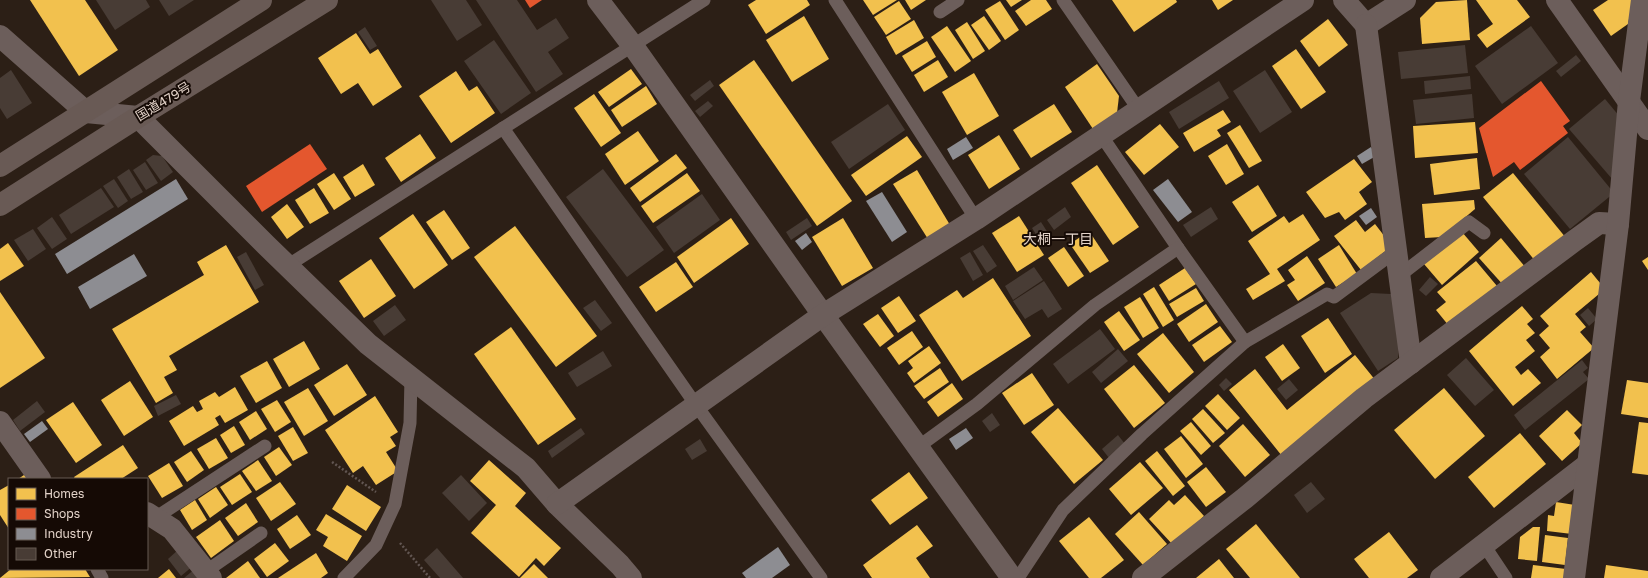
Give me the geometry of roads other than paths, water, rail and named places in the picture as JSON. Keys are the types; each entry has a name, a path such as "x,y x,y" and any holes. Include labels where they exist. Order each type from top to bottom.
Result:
{"highway":[{"path":"0,166 261,0"},
{"name":"国道479号","path":"0,204 138,116 328,0"}],"street":[{"path":"598,0 633,46 823,315 1012,578"},
{"path":"557,504 823,315 976,219 1303,0"},
{"path":"1344,0 1366,25 1411,363"},
{"path":"1366,25 1405,0"},
{"path":"1557,0 1648,129"},
{"path":"1574,578 1618,224 1629,101 1642,0"},
{"path":"0,36 86,112 138,116 287,266 368,344 526,468 557,504 620,565 631,578"},
{"path":"1629,101 1648,88"},
{"path":"1142,578 1245,498 1364,398 1599,223 1618,224"},
{"path":"0,422 39,478"},
{"path":"1442,578 1587,465"},
{"path":"151,516 172,530 208,575"}],"lane":[{"path":"287,266 704,0"},
{"path":"835,0 976,219"},
{"path":"940,12 958,0"},
{"path":"1063,0 1139,110"},
{"path":"503,128 696,406 821,578"},
{"path":"1101,135 1178,248 1245,342"},
{"path":"1399,276 1469,222 1484,233"},
{"path":"918,447 977,404 1095,305 1178,248"},
{"path":"1018,578 1063,510 1142,434 1245,342 1327,294 1334,297 1396,251"},
{"path":"344,578 376,545 395,504 410,423 411,377"},
{"path":"151,516 265,446"},
{"path":"208,575 261,533"},
{"path":"1484,545 1506,578"}],"district":[{"name":"大桐一丁目","path":"1058,239"}]}
